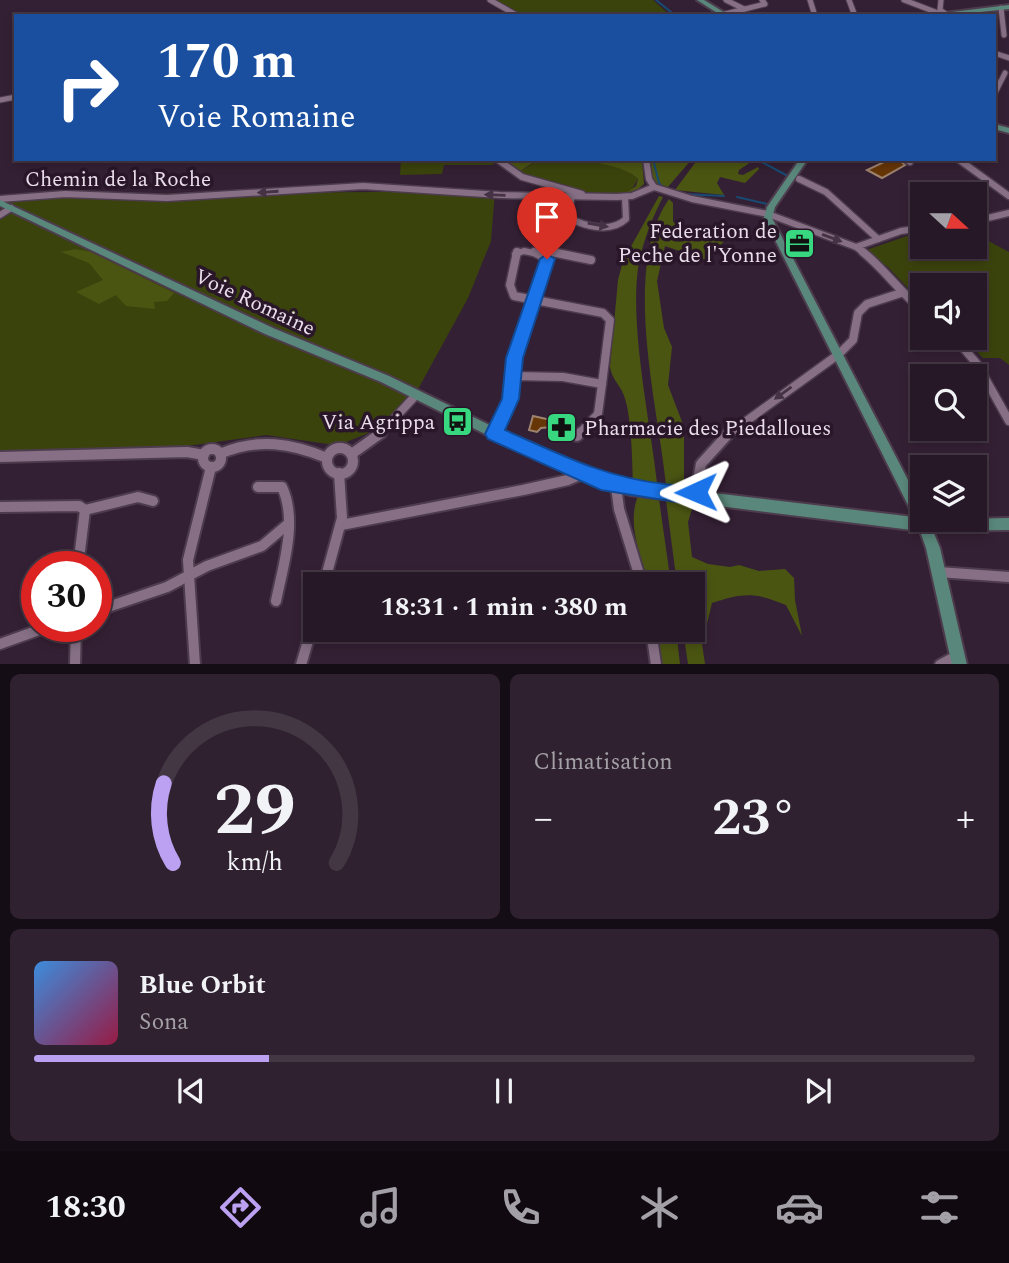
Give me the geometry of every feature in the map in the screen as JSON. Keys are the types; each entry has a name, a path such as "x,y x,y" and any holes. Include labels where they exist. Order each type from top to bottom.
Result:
{"main road":[{"path":"700,0 724,14"},
{"path":"943,14 1009,7"},
{"path":"803,161 768,214 910,496"},
{"name":"Voie Romaine","path":"0,201 243,320 416,395 582,474 616,486 910,521"},
{"name":"Voie Romaine","path":"987,523 1009,524"},
{"path":"926,532 960,662"}],"street":[{"path":"490,0 514,14"},
{"path":"726,0 744,9"},
{"path":"729,14 765,4 762,0"},
{"path":"904,0 943,14 941,0"},
{"path":"1001,8 1007,35"},
{"path":"996,92 1007,74"},
{"path":"500,161 522,177 588,196"},
{"path":"646,161 649,179 654,187 692,199 768,214 856,247 876,262 910,300"},
{"path":"961,161 1009,196"},
{"path":"799,179 826,192 878,239"},
{"name":"Chemin de la Roche","path":"0,201 65,194 167,198 363,186 500,195 625,197 654,187"},
{"path":"567,217 572,196"},
{"path":"524,216 543,219 567,217 576,221 617,227 624,223 627,215 625,197"},
{"path":"0,215 11,208"},
{"path":"987,218 1009,213"},
{"path":"856,247 910,230"},
{"path":"547,259 525,250 515,253 510,285 514,296 603,313 610,320 602,384 603,407 598,419 577,436"},
{"path":"494,434 511,399 514,358 550,252 591,260"},
{"path":"695,496 701,464 732,430 839,354 853,340 858,313 866,304 901,293"},
{"path":"966,350 977,364 1009,421"},
{"path":"513,376 563,377 602,384"},
{"path":"353,453 378,436 416,395"},
{"path":"0,457 187,452 204,455 215,450 222,453 256,443 271,442 304,449 327,458"},
{"path":"327,458 337,449 346,449 353,453"},
{"path":"195,664 189,549 211,467 220,461 222,453"},
{"path":"327,458 328,469 339,473 351,467 353,453"},
{"path":"204,455 203,464 211,467"},
{"path":"327,572 341,525 339,473"},
{"path":"341,525 523,490 568,480 582,474"},
{"path":"258,487 277,485 285,490 288,524 276,601"},
{"path":"616,486 619,509 638,572"},
{"path":"0,507 70,505 85,510 138,496 153,500"},
{"path":"79,551 85,510"},
{"path":"112,606 167,587 207,566 262,546 288,524"},
{"path":"938,572 1009,578"},
{"path":"0,643 21,636"},
{"path":"75,664 76,642"},
{"path":"301,664 308,642"},
{"path":"653,642 656,664"},
{"path":"940,664 951,659 960,662"}],"green space":[{"path":"493,0 653,0 669,14 522,14"},
{"path":"401,161 495,161 493,165 444,165 442,174 400,175"},
{"path":"508,161 538,161 519,172"},
{"path":"581,161 642,161 644,184 637,190 626,193 636,186 638,179 619,168"},
{"path":"585,161 609,164 630,172 638,179 630,192 589,192 558,186 519,172 535,162"},
{"path":"649,161 690,161 667,188 654,182"},
{"path":"697,161 756,161 739,170 738,174 743,175 758,167 759,169 745,183 720,177 717,183 724,195 675,190"},
{"path":"495,191 491,241 468,298 411,402 366,434 346,442 328,444 266,435 172,448 0,461 0,209 21,195"},
{"path":"659,196 663,197 648,231 640,259 636,292 642,375 657,483 633,482 628,410 610,367 618,280 623,261"},
{"path":"669,199 673,203 673,222 724,241 709,261 665,246 657,281 664,328 672,347 668,385 684,427 684,488 666,485 646,338 647,262 655,228"},
{"path":"910,236 910,259 987,259 987,240 1009,252 1009,365 1000,358 983,358 975,350 987,350 987,273 910,273 910,290 888,267 868,254 869,249"},
{"path":"75,249 91,252 174,293 167,301 154,302 155,309 126,306 116,295 99,304 76,292 103,280 89,263 61,252"},
{"path":"638,496 659,499 669,572 645,572 634,529"},
{"path":"666,500 687,503 692,509 688,522 692,557 708,564 730,567 739,565 759,571 785,569 794,578 802,636 786,605 749,595 712,603 705,632 705,572 675,572"},
{"path":"659,642 677,642 680,664 662,664"},
{"path":"685,642 702,642 705,664 688,664"}],"building":[{"path":"886,161 900,161 905,165 882,178 867,170"},
{"name":"Pharmacie des Piedalloues","path":"533,416 569,424 565,440 560,438 557,430 552,427 541,428 537,432 529,430"}],"waterway":[{"path":"656,0 674,14"},
{"path":"654,161 659,183 664,188"},
{"path":"760,161 786,175"},
{"path":"684,194 724,196"},
{"path":"737,197 767,204"}],"place":[{"name":"Federation de Peche de l'Yonne","path":"800,243"},
{"name":"Via Agrippa","path":"458,422"},
{"name":"Pharmacie des Piedalloues","path":"561,428"}],"route":[{"path":"547,259 514,358 511,399 494,434 616,486 695,496 696,492"}]}
